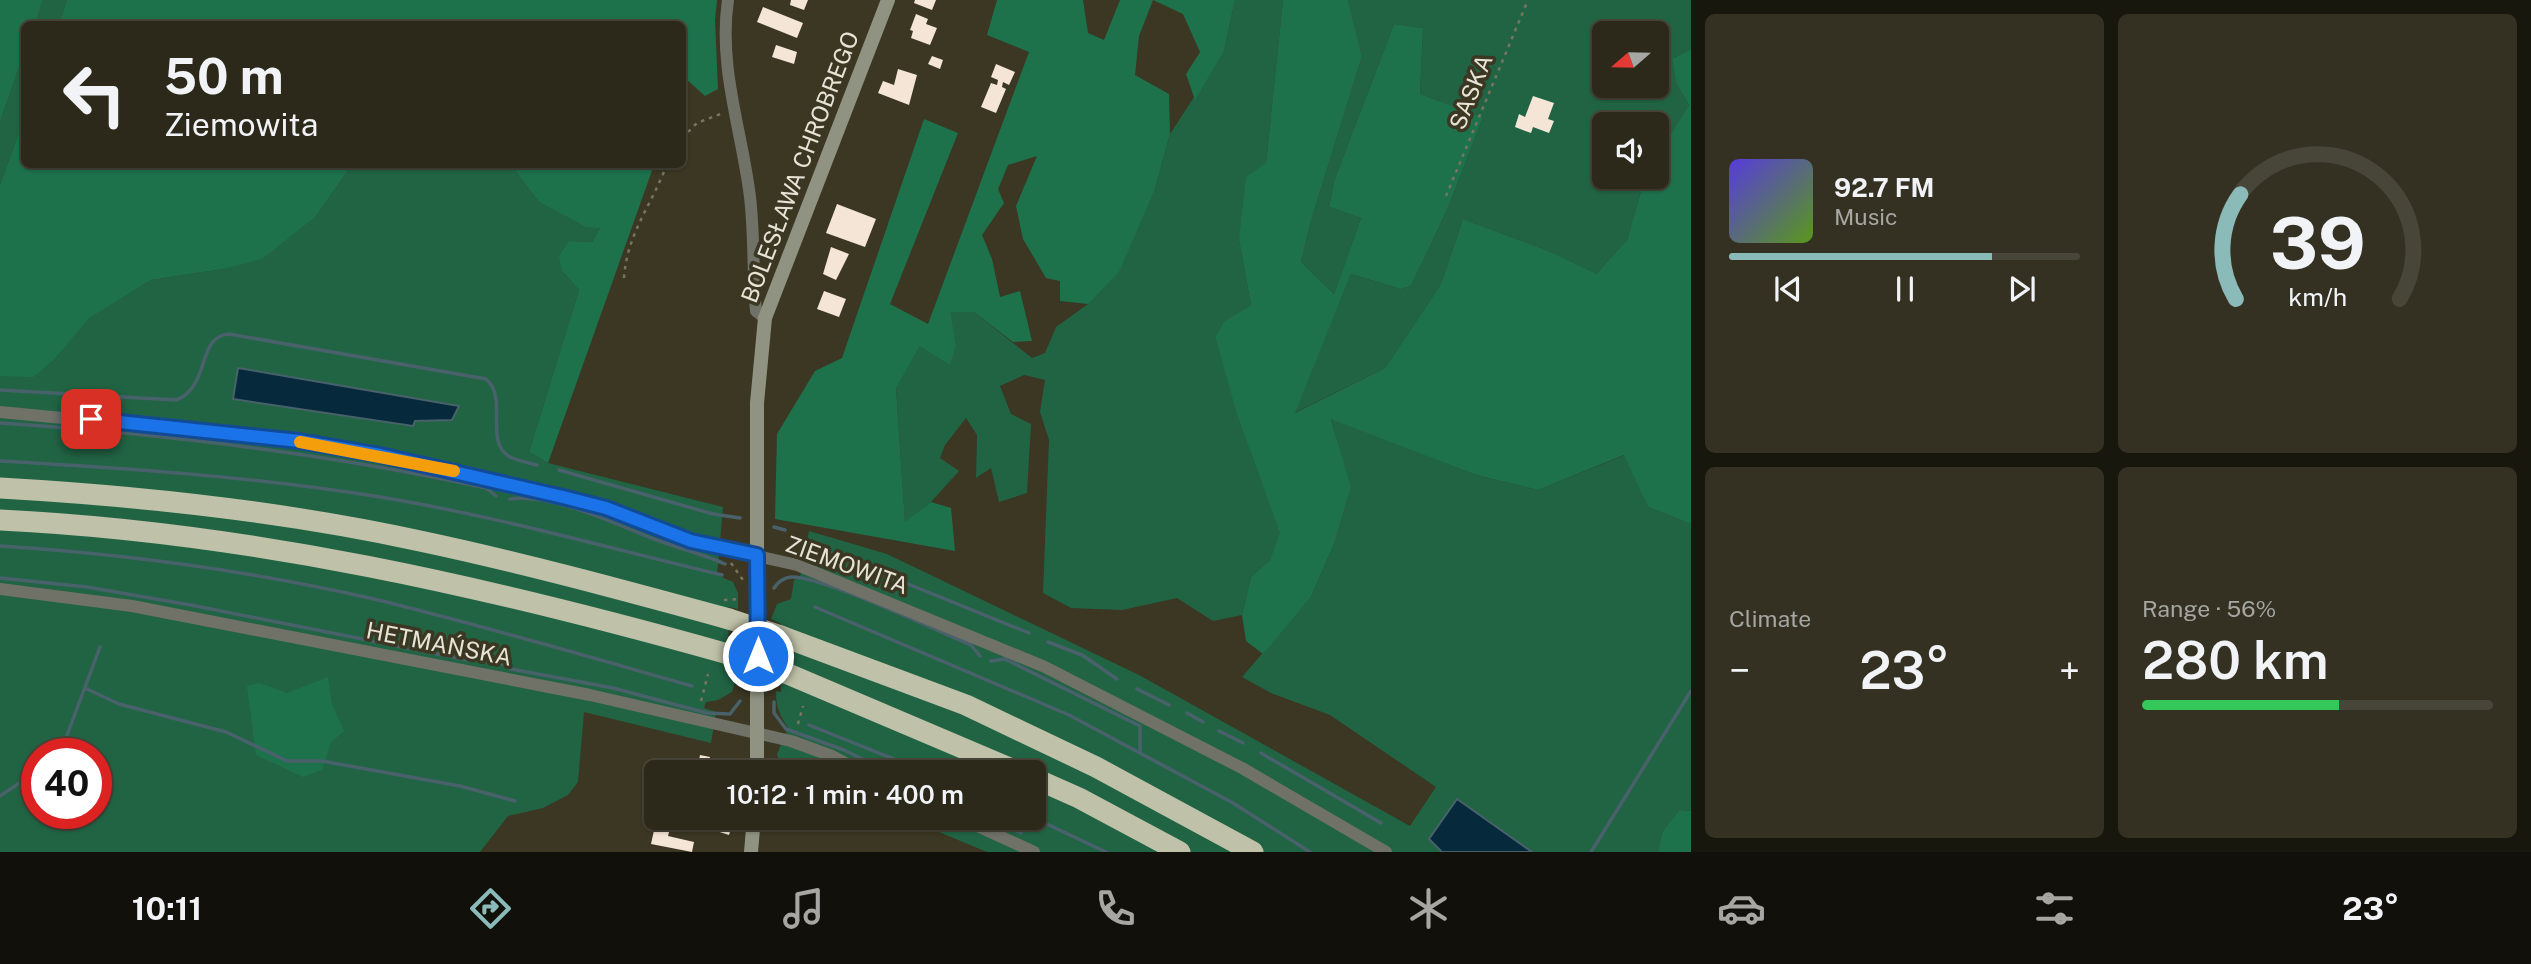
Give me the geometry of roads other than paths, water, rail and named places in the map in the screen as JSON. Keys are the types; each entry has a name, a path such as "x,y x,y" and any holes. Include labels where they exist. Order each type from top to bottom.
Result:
{"highway":[{"path":"0,488 137,498 331,524 420,540 723,609 781,636 966,705 1096,767 1253,852"},
{"path":"0,520 236,543 338,559 569,609 780,671 991,760"},
{"path":"1046,783 1180,852"}],"street":[{"path":"728,0 725,25 733,110 750,197 756,311 765,318"},
{"name":"BOLESŁAWA CHROBREGO","path":"757,760 757,403 765,318 888,0"},
{"name":"ZIEMOWITA","path":"0,412 239,434 380,455 593,505 691,541 815,570 1045,667 1232,763 1386,852"},
{"name":"HETMAŃSKA","path":"0,589 55,594 194,617 590,695 758,734 810,748 836,760"},
{"path":"751,852 753,830"},
{"path":"986,830 1034,852"}],"water":[{"path":"238,368 459,406 452,420 415,421 413,426 233,399"},
{"path":"1457,799 1532,852 1442,852 1429,839"}],"waterway":[{"path":"0,390 176,400 187,394 194,384 212,343 229,334 486,379 493,387 496,397 498,441 502,450 510,457 537,465"},
{"path":"0,423 244,446 426,476 486,488 496,496"},
{"path":"0,461 191,474 380,497 509,523 722,575"},
{"path":"559,470 713,514 740,518"},
{"path":"510,499 527,498 564,505 725,564"},
{"path":"774,527 785,530"},
{"path":"803,538 809,542"},
{"path":"0,546 188,565 328,589 454,619 692,686"},
{"path":"829,552 1029,633"},
{"path":"774,588 791,577 827,585 971,645 980,656"},
{"path":"0,578 87,587 468,660 484,660"},
{"path":"815,607 1069,715 1233,803 1310,852"},
{"path":"1048,642 1082,655 1117,679"},
{"path":"66,738 100,647"},
{"path":"991,661 1005,659 1140,726 1140,752"},
{"path":"499,662 511,669 613,688 707,713 730,714 740,701"},
{"path":"85,688 119,704 226,732 287,761 322,761 460,786 515,801"},
{"path":"1137,689 1169,705"},
{"path":"1591,852 1691,691"},
{"path":"774,702 774,713 786,729 864,760"},
{"path":"1187,713 1203,722"},
{"path":"809,725 896,760"},
{"path":"1219,731 1243,743"},
{"path":"1261,753 1381,823"},
{"path":"0,796 21,782"},
{"path":"1046,824 1106,852"},
{"path":"1014,830 1021,833"}]}
